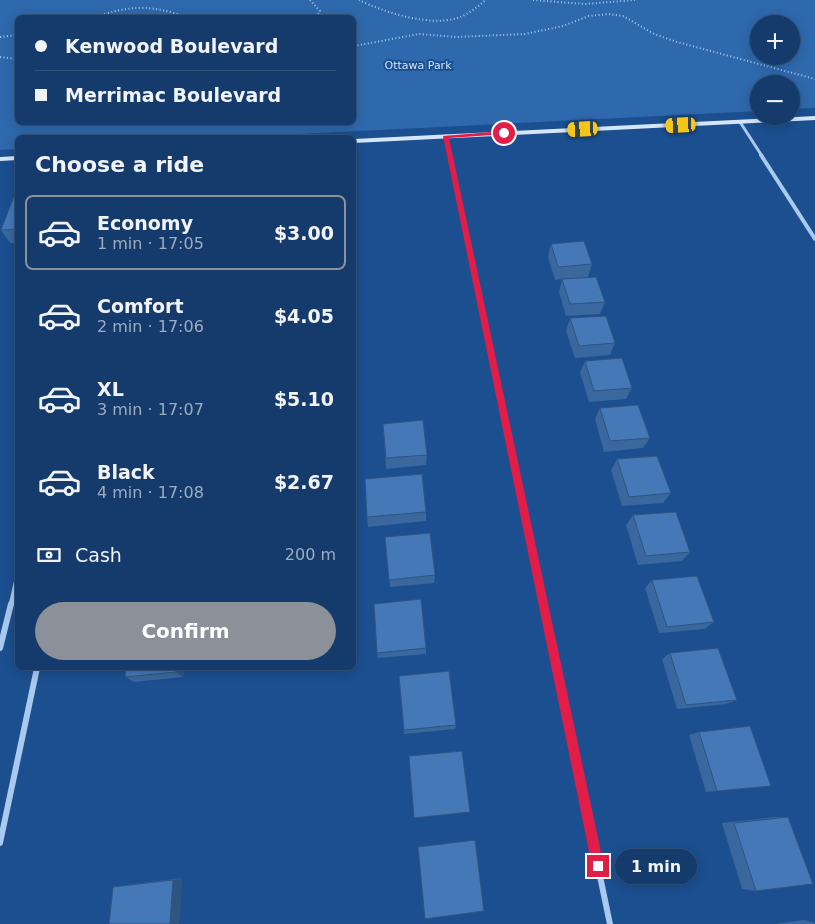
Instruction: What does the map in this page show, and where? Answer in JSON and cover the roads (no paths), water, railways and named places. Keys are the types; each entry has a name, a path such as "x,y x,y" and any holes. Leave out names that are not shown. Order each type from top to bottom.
{"street":[{"path":"356,141 815,118"},
{"path":"740,122 815,239"},
{"path":"446,136 610,924"},
{"path":"0,159 15,158"},
{"path":"0,648 15,588"},
{"path":"0,844 37,670"}],"park label":[{"name":"Ottawa Park","path":"418,65"}]}
